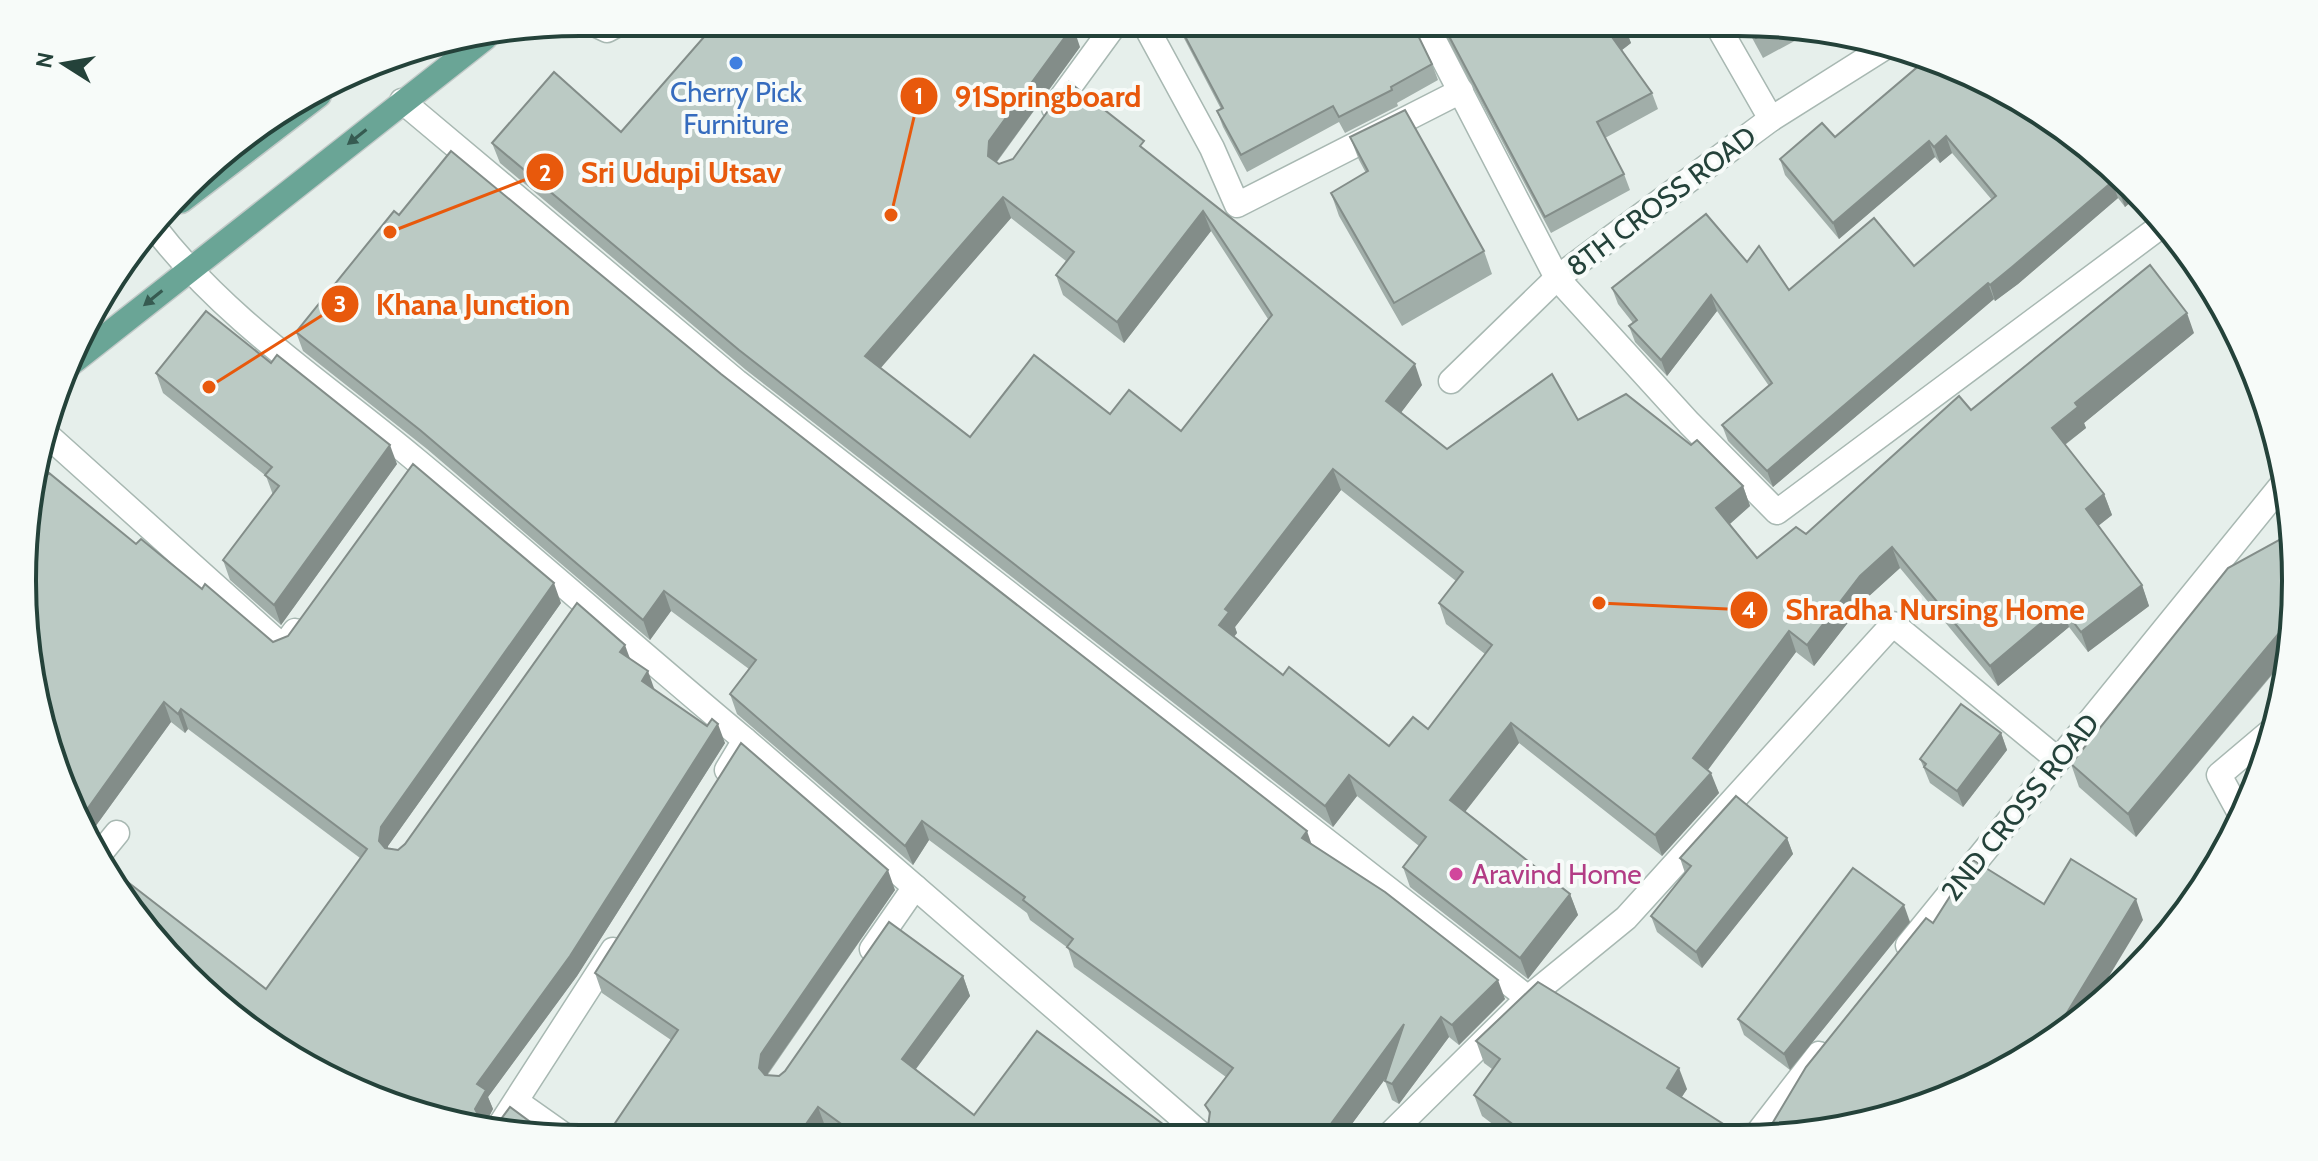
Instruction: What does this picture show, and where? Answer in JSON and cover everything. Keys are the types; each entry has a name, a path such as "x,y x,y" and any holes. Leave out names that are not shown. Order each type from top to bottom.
{"main road":[{"path":"87,350 475,46"}],"street":[{"path":"1036,132 1106,36"},
{"path":"1151,36 1212,148 1237,205 1461,91"},
{"path":"1432,36 1557,278 1689,423 1777,512 2155,231"},
{"path":"1723,36 1771,119"},
{"name":"8TH CROSS ROAD","path":"1451,381 1557,278 1771,119 1874,54"},
{"path":"402,101 737,382 1528,998"},
{"path":"160,235 187,270 218,301 418,461 575,608 745,740 1190,1125"},
{"path":"55,442 283,647 310,610"},
{"path":"400,486 418,461"},
{"name":"2ND CROSS ROAD","path":"1889,967 2275,494"},
{"path":"1399,1125 1528,998 1626,918 1893,624 2058,760"},
{"path":"712,794 745,740"},
{"path":"2234,803 2219,775 2257,743"},
{"path":"106,847 117,833"},
{"path":"861,965 915,887"},
{"path":"505,1119 627,928"},
{"path":"1765,1124 1830,1041"},
{"path":"517,1102 548,1124"}],"building":[{"path":"705,36 1066,36 989,141 988,156 999,164 1013,159 1069,82 1144,141 1140,146 1415,364 1386,401 1447,449 1552,374 1578,420 1626,394 1691,445 1697,440 1743,486 1716,508 1757,558 1796,527 1806,534 1959,396 1971,410 2150,265 2187,313 2075,403 2078,407 2052,428 2104,494 2086,509 2142,585 2081,632 2061,606 1990,666 1892,547 1860,576 1807,645 1789,631 1693,758 1711,773 1655,835 1511,723 1450,800 1570,894 1520,958 1403,867 1426,837 1349,775 1325,806 739,350 492,143 554,72 621,132","holes":["1003,197 1074,252 1056,275 1117,322 1203,211 1272,315 1181,431 1129,390 1110,414 1034,355 970,437 865,356","1333,469 1463,572 1439,603 1492,645 1428,729 1413,717 1389,746 1289,667 1283,675 1219,625 1229,612 1225,609"]},
{"path":"1185,36 1418,36 1432,64 1391,87 1392,90 1339,117 1333,106 1241,155 1217,111 1223,108"},
{"path":"1449,36 1613,36 1652,93 1597,122 1624,174 1545,217"},
{"path":"1918,67 1946,77 2010,109 2069,149 2110,183 1767,471 1722,425 1772,383 1711,295 1661,360 1629,326 1637,320 1612,288 1706,214 1747,262 1759,246 1789,290 1874,218 1914,266 1996,196 1946,136 1934,147 1929,141 1833,223 1780,159 1822,123 1835,137"},
{"path":"1405,110 1484,251 1394,303 1331,193 1368,171 1350,137"},
{"path":"451,151 721,374 1307,831 1302,838 1385,892 1498,980 1452,1025 1441,1017 1392,1084 1385,1081 1404,1024 1330,1125 1208,1125 1210,1112 1205,1105 1233,1068 1067,947 1073,939 1023,900 1025,897 922,821 905,846 730,694 756,660 664,591 643,620 420,430 296,332 394,211 399,215"},
{"path":"206,311 271,363 277,355 390,445 274,605 223,560 279,486 265,475 272,467 156,373"},
{"path":"413,464 554,583 381,827 379,841 385,848 398,850 405,844 577,603 625,645 620,652 648,671 642,681 707,726 712,719 718,724 570,956 477,1084 486,1090 475,1109 479,1116 372,1084 278,1033 195,966 128,883 266,989 367,849 181,709 178,714 164,702 87,810 65,756 46,687 41,652 36,580 46,477 49,473 136,544 141,539 202,589 205,584 273,642 288,636"},
{"path":"2280,539 2279,633 2128,814 2071,764 2228,568"},
{"path":"1961,704 2001,733 1957,791 1924,767 1926,764 1920,759"},
{"path":"741,743 888,870 761,1054 759,1068 765,1075 779,1076 785,1071 889,922 963,976 902,1059 974,1115 1037,1031 1164,1125 843,1125 818,1107 805,1125 614,1125 678,1030 595,973"},
{"path":"1736,796 1787,838 1696,952 1651,916 1691,866 1680,858"},
{"path":"2071,859 2136,899 2066,1014 2010,1052 1946,1084 1844,1115 1772,1124 1806,1067 1926,918 1933,923 1973,860 2044,904"},
{"path":"1853,868 1904,905 1784,1054 1738,1019"},
{"path":"1538,982 1679,1068 1667,1088 1725,1125 1514,1125 1474,1095 1500,1059 1476,1041"},
{"path":"510,1107 531,1122 501,1119"}],"place":[{"name":"Cherry Pick Furniture","path":"736,63"},
{"name":"91Springboard","path":"891,215"},
{"name":"Sri Udupi Utsav","path":"390,232"},
{"name":"Khana Junction","path":"209,387"},
{"name":"Shradha Nursing Home","path":"1599,603"},
{"name":"Aravind Home","path":"1456,874"}]}
